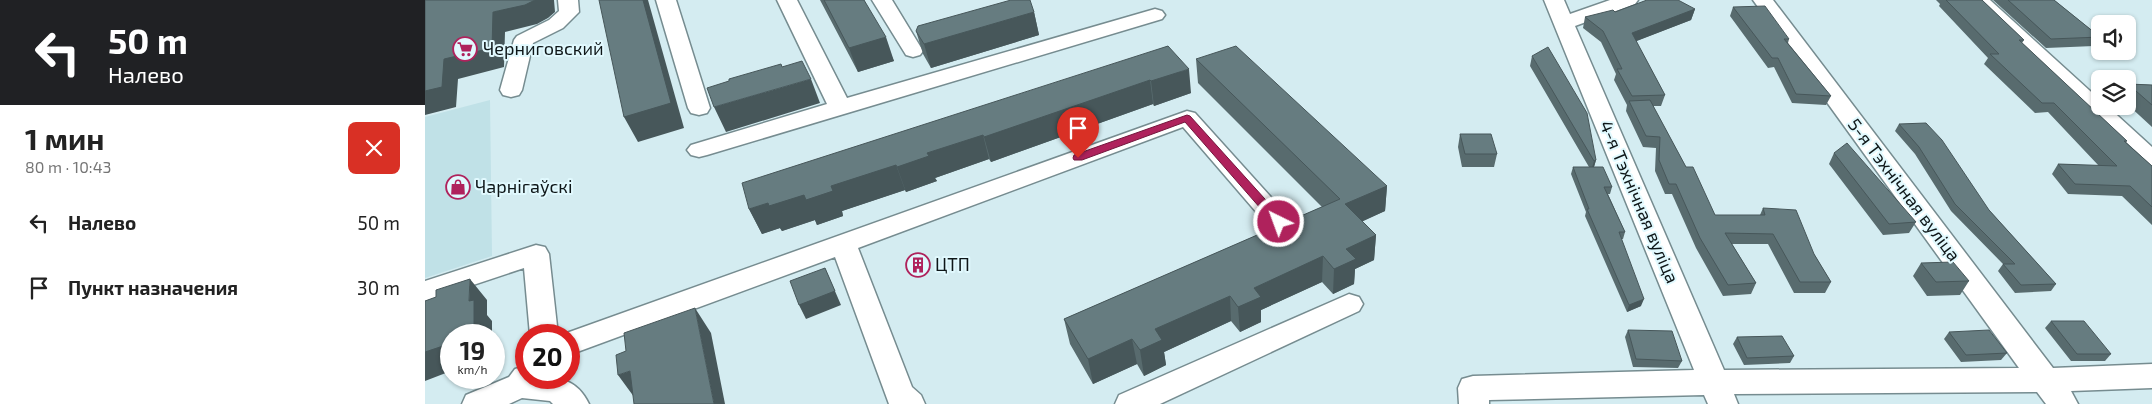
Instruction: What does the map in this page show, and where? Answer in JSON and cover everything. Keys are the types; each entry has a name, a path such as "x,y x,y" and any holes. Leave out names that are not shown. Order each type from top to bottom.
{"street":[{"path":"511,90 524,40 556,24 569,12 568,0"},
{"path":"666,0 699,108"},
{"path":"787,0 840,107"},
{"path":"882,0 913,51"},
{"name":"4-я Тэхнічная вуліца","path":"1554,0 1718,393"},
{"path":"1564,23 1628,0"},
{"name":"5-я Тэхнічная вуліца","path":"1763,0 2063,404"},
{"path":"1979,0 2152,160"},
{"path":"699,150 1155,15"},
{"path":"580,340 1187,118 1279,222"},
{"path":"843,244 900,395 910,404"},
{"path":"425,291 536,254 543,324"},
{"path":"1130,404 1349,304"},
{"path":"1474,404 1473,388 1718,393 2152,376"},
{"path":"477,404 515,386"},
{"path":"557,389 574,404"}],"shaded area":[{"name":"Чарнігаўскі","path":"490,100 492,256 425,278 425,117"}],"building":[{"path":"425,0 535,0 525,5 493,12 492,48 444,59 442,87 425,91"},
{"path":"599,0 643,0 671,103 624,117"},
{"path":"824,0 864,0 886,37 849,48"},
{"path":"1011,0 1030,0 1034,12 924,44 916,31 918,26"},
{"path":"1647,0 1678,0 1695,9 1632,33 1665,95 1632,96 1617,69 1622,69 1603,31 1585,17 1613,10 1615,12"},
{"path":"1946,0 1982,0 2024,40 2019,40 2091,107 2091,115 2099,115 2152,166 2152,207 2130,186 2075,184 2058,164 2117,166 2054,103 2042,103 1990,54 1999,54"},
{"path":"2008,0 2054,0 2091,30 2091,37 2051,39"},
{"path":"1765,6 1789,39 1784,39 1831,96 1796,94 1778,58 1772,58 1733,7"},
{"path":"1168,46 1189,69 1150,80 984,137 983,135 927,153 929,156 831,186 833,191 806,200 804,195 769,206 768,203 749,209 742,183"},
{"path":"1236,46 1387,186 1345,204 1376,235 1346,249 1356,259 1334,269 1323,256 1254,288 1261,297 1238,307 1230,296 1155,329 1162,340 1140,350 1132,339 1088,359 1064,319 1340,199 1196,59"},
{"path":"1548,47 1587,113 1596,160 1594,161 1532,56"},
{"path":"802,61 811,79 714,107 707,88 729,81 729,79 781,64 782,67"},
{"path":"2136,84 2152,85 2152,105 2136,91"},
{"path":"1650,100 1686,167 1693,167 1715,215 1765,215 1763,208 1796,210 1814,254 1831,282 1800,282 1773,234 1725,233 1756,283 1728,285 1700,238 1676,184 1669,184 1659,160 1660,137 1646,136 1629,101"},
{"path":"1926,123 1942,140 1989,210 2056,284 2021,285 2003,264 2015,264 1955,204 1919,147 1899,124"},
{"path":"1460,134 1491,134 1497,154 1465,154"},
{"path":"1847,143 1916,222 1889,224 1834,153"},
{"path":"1573,167 1603,167 1612,187 1604,187 1625,232 1619,232 1644,299 1629,305 1587,209 1589,209"},
{"path":"1953,262 1969,281 1936,282 1921,263"},
{"path":"825,268 835,291 799,305 790,281"},
{"path":"470,279 469,301 474,300 474,324 440,324 440,347 425,352 425,301 436,297 436,290"},
{"path":"695,308 714,404 634,404 630,371 618,375 616,355 626,351 624,333"},
{"path":"2051,321 2084,321 2111,354 2077,354"},
{"path":"1628,330 1672,331 1682,361 1636,359"},
{"path":"1989,330 2007,353 1966,355 1949,332"},
{"path":"1782,336 1794,356 1747,358 1737,337"}],"place":[{"name":"Черниговский","path":"465,49"},
{"name":"Чарнігаўскі","path":"458,187"},
{"name":"ЦТП","path":"918,265"}],"route":[{"path":"1078,158 1187,118 1279,222"}]}
